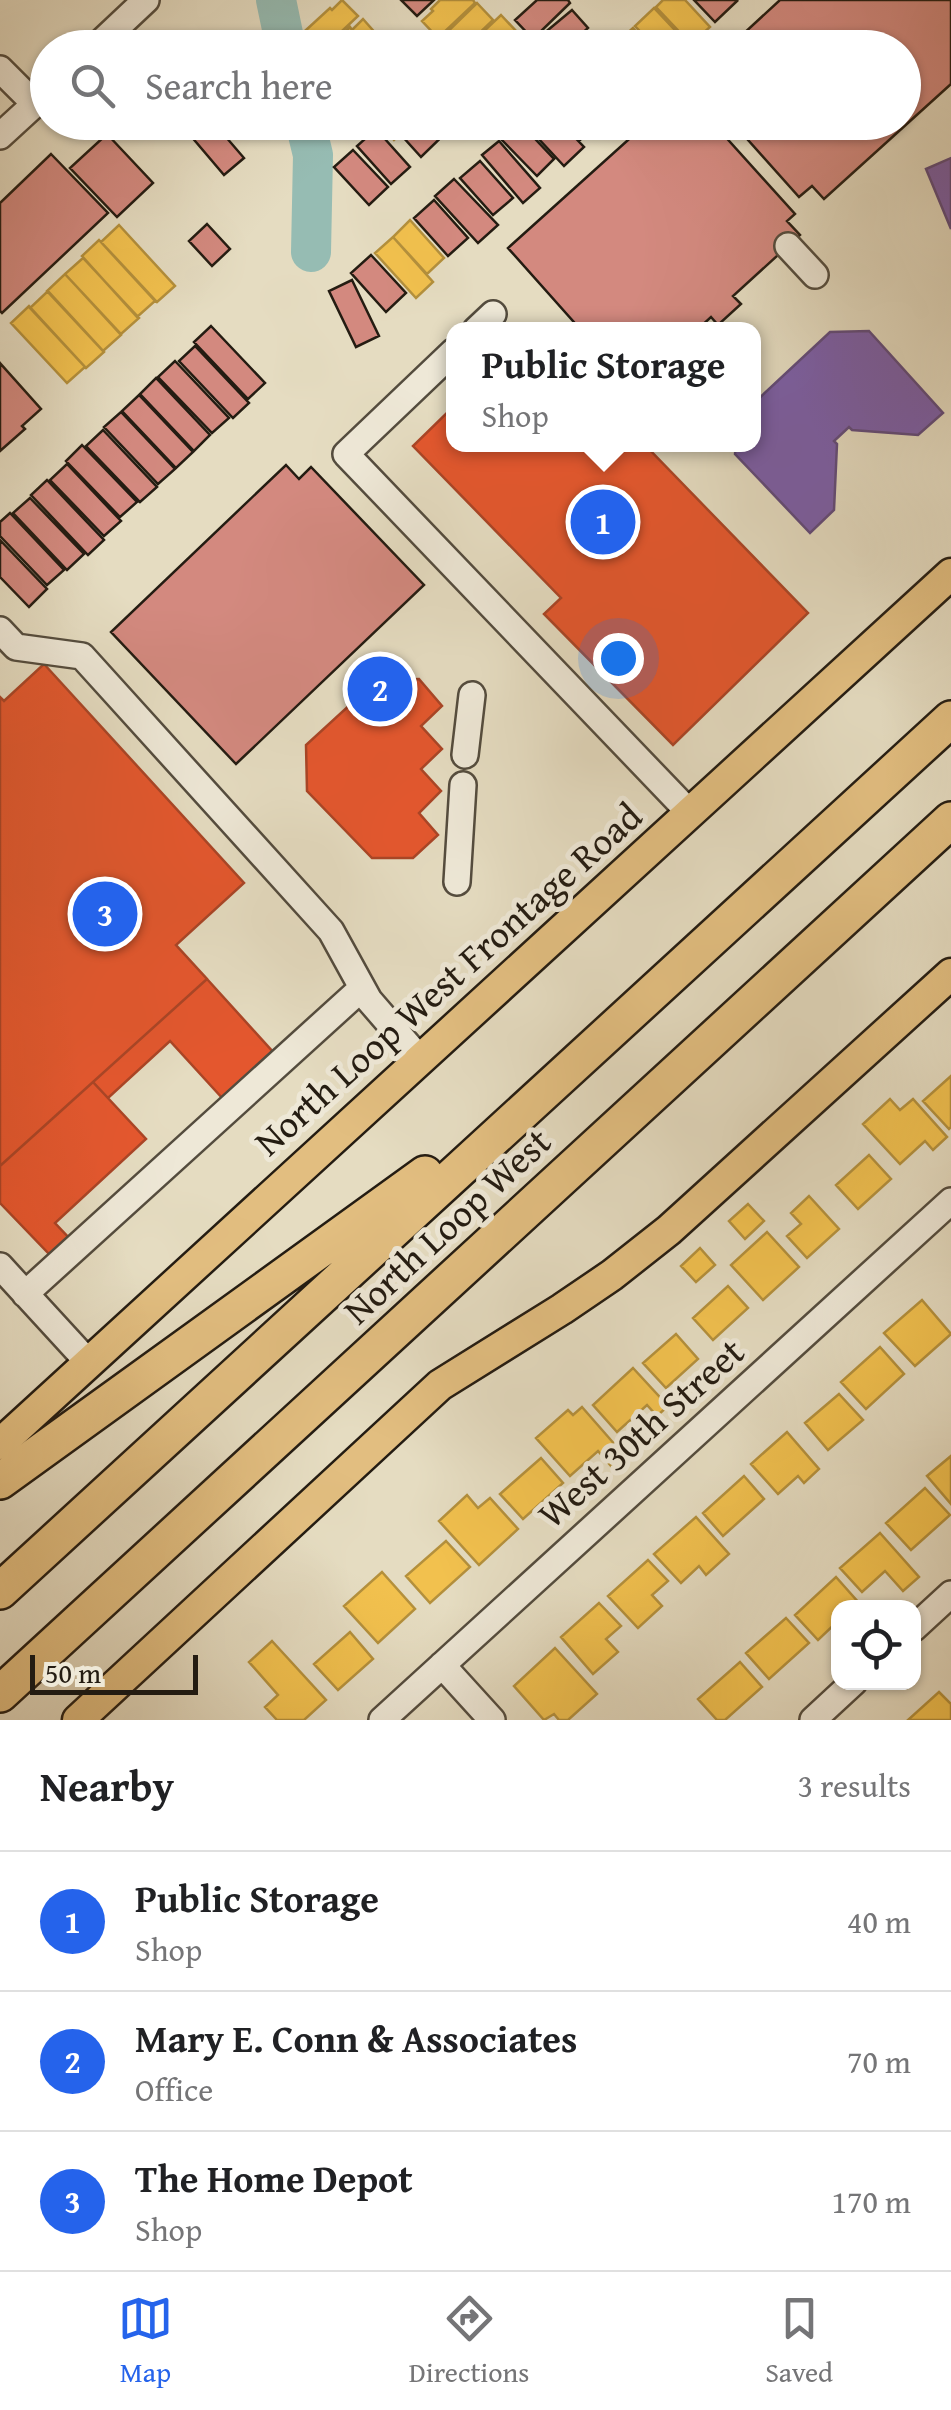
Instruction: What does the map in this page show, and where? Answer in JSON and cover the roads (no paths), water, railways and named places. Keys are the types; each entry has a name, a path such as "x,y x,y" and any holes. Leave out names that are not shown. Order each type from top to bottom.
{"highway":[{"name":"North Loop West","path":"0,1591 951,719"},
{"name":"North Loop West","path":"0,1694 951,820"},
{"path":"0,1481 555,1080"}],"main road":[{"name":"North Loop West Frontage Road","path":"0,1444 951,574"},
{"path":"78,1720 440,1385 562,1309 669,1230 951,974"}],"street":[{"path":"114,30 146,0"},
{"path":"0,69 30,90"},
{"path":"0,136 30,108"},
{"path":"788,246 815,274"},
{"path":"446,359 346,454 690,812"},
{"path":"0,630 16,646 82,656 331,931 368,1000 420,1059"},
{"path":"466,755 472,695"},
{"path":"457,882 463,785"},
{"path":"26,1294 362,988"},
{"name":"West 30th Street","path":"382,1720 951,1202"},
{"path":"0,1266 89,1362"},
{"path":"921,1622 951,1594"},
{"path":"442,1666 492,1720"},
{"path":"813,1720 845,1690"}],"waterway":[{"path":"276,0 282,30"},
{"path":"309,140 313,155 311,252"}],"place":[{"name":"Public Storage","path":"603,522"},
{"name":"Mary E. Conn & Associates","path":"380,689"},
{"name":"The Home Depot","path":"105,914"}]}
